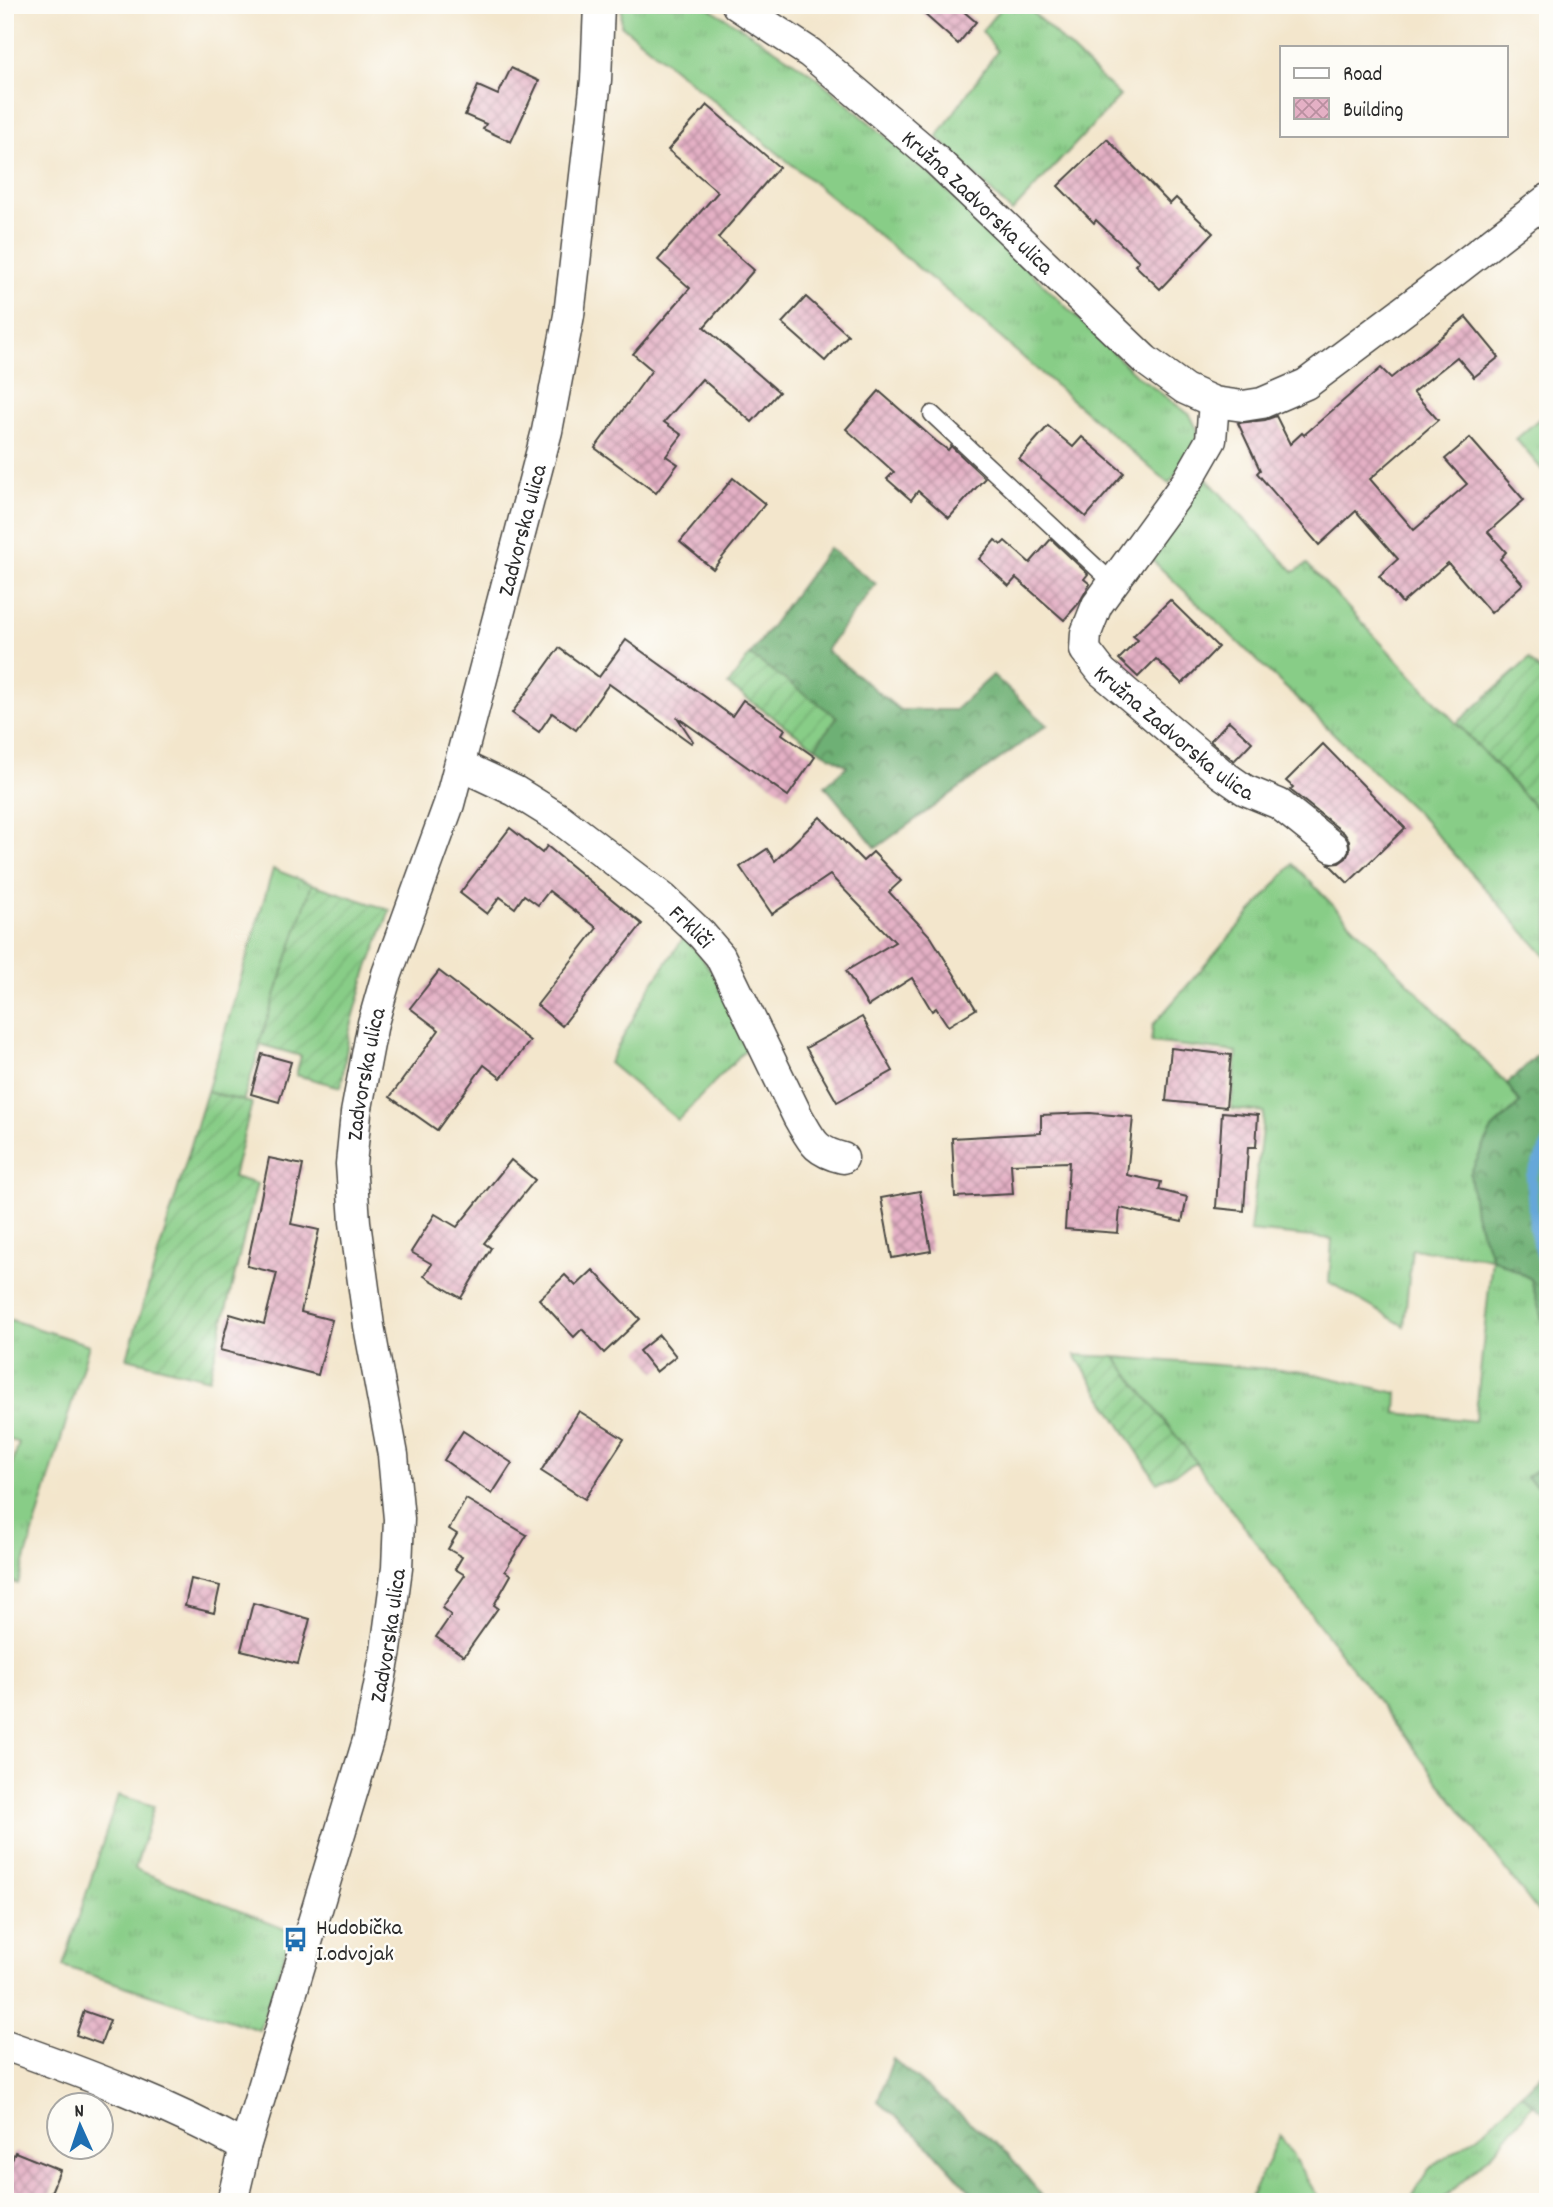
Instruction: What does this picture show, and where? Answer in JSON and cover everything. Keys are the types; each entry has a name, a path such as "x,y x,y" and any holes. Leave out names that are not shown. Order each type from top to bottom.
{"street":[{"name":"Zadvorska ulica","path":"232,2202 245,2147 369,1737 386,1650 397,1568 399,1519 393,1455 369,1326 356,1235 351,1164 356,1113 373,1023 387,974 449,804 547,431 569,315 596,80 599,5"},
{"name":"Kružna Zadvorska ulica","path":"737,5 810,53 934,158 1145,360 1185,389 1214,402 1243,406 1262,403 1306,384 1548,198"},
{"name":"Kružna Zadvorska ulica","path":"1214,402 1212,440 1188,480 1097,605 1086,633 1085,650 1102,673 1222,774 1245,790 1279,804 1333,847"},
{"name":"Frkliči","path":"460,765 514,791 560,819 663,898 702,935 720,956 813,1143 825,1154 843,1158"},
{"path":"5,2045 152,2102 245,2147"}],"lane":[{"path":"932,414 1114,583"}],"green space":[{"path":"622,5 706,6 811,73 931,175 1135,374 1190,415 1198,431 1196,443 1169,484 949,293 621,25"},
{"path":"1003,5 1025,5 1120,96 1012,212 937,137 997,51 982,31"},
{"path":"1548,411 1548,477 1516,439"},
{"path":"1204,476 1294,572 1307,564 1548,821 1548,959 1423,819 1148,556"},
{"path":"829,548 876,584 826,650 900,710 955,710 993,675 1047,725 876,848 825,786 847,766 815,747 836,717 750,655"},
{"path":"750,655 837,717 815,747 728,685"},
{"path":"1529,659 1548,679 1548,821 1457,723"},
{"path":"1293,864 1507,1084 1520,1103 1492,1129 1492,1257 1531,1279 1548,1341 1548,1462 1526,1477 1548,1495 1548,1563 1545,1569 1548,1573 1548,1925 1115,1357 1306,1372 1397,1393 1396,1413 1475,1421 1492,1258 1412,1249 1404,1326 1329,1282 1332,1239 1250,1231 1264,1112 1231,1109 1237,1052 1151,1042 1153,1025"},
{"path":"273,869 312,884 243,1101 207,1092"},
{"path":"312,884 390,910 366,973 349,1033 341,1087 296,1075 301,1056 259,1044"},
{"path":"684,937 713,975 749,1046 678,1120 609,1063 650,987"},
{"path":"1547,1046 1548,1341 1531,1279 1492,1258 1475,1214 1470,1174 1492,1129 1520,1103 1507,1084"},
{"path":"207,1092 252,1103 233,1177 257,1184 209,1379 127,1358"},
{"path":"5,1318 89,1345 18,1584 5,1579 5,1486 19,1443 5,1438"},
{"path":"1075,1355 1115,1357 1197,1463 1157,1482"},
{"path":"1548,1462 1548,1495 1526,1477"},
{"path":"118,1795 154,1806 135,1869 292,1932 259,2030 63,1966"},
{"path":"893,2059 1008,2154 1047,2202 980,2202 934,2151 878,2101"},
{"path":"1548,2067 1548,2116 1521,2094"},
{"path":"1521,2094 1533,2104 1491,2155 1440,2202 1409,2202 1429,2169 1479,2135"},
{"path":"1280,2135 1321,2202 1249,2202"}],"building":[{"path":"914,5 956,5 976,22 958,44"},
{"path":"511,68 539,81 511,142 483,129 486,124 465,115 478,86 498,95"},
{"path":"707,105 779,167 718,238 754,270 704,327 779,392 752,422 702,379 664,422 682,435 666,456 678,464 656,493 595,448 652,370 633,354 690,288 658,260 718,192 668,150"},
{"path":"1107,139 1170,204 1176,198 1213,233 1160,289 1135,265 1139,261 1096,220 1094,223 1058,186"},
{"path":"806,297 848,335 825,361 782,323"},
{"path":"1466,317 1499,357 1474,377 1457,357 1413,392 1438,420 1370,479 1414,530 1467,484 1445,459 1470,438 1524,500 1488,532 1506,552 1500,559 1523,584 1491,613 1448,563 1402,603 1379,576 1398,559 1356,511 1319,545 1257,473 1260,470 1238,423 1276,416 1290,444 1381,368 1391,378"},
{"path":"879,391 936,441 948,450 951,446 985,478 949,518 918,491 911,500 887,479 894,472 846,429"},
{"path":"1048,426 1073,447 1082,437 1124,473 1086,517 1019,459"},
{"path":"733,478 765,504 713,569 680,542"},
{"path":"1051,539 1088,574 1084,579 1090,584 1079,603 1064,620 1016,578 1009,586 979,559 995,540 1001,545 1005,541 1030,563"},
{"path":"1170,600 1218,647 1182,684 1156,659 1138,677 1119,659 1138,640 1133,636"},
{"path":"626,640 732,716 743,700 785,729 782,734 815,757 788,796 677,717 693,741 691,743 609,684 576,730 552,713 539,732 512,713 559,648 599,677"},
{"path":"1229,721 1252,742 1234,761 1210,741"},
{"path":"1323,744 1405,828 1348,883 1329,864 1339,863 1346,858 1350,850 1349,840 1344,833 1290,790 1293,787 1286,781"},
{"path":"820,817 863,861 873,852 901,881 889,892 931,937 976,1009 948,1026 936,1008 932,1011 912,978 868,1006 846,971 895,942 830,875 772,914 740,867 767,849 775,861"},
{"path":"510,828 542,853 547,846 642,924 562,1026 537,1005 597,928 549,891 538,905 524,895 515,908 500,897 487,914 460,893"},
{"path":"439,971 530,1041 501,1078 484,1065 437,1130 390,1097 439,1030 410,1008"},
{"path":"862,1017 893,1071 837,1102 806,1048"},
{"path":"1171,1048 1231,1055 1226,1107 1166,1101"},
{"path":"262,1054 291,1062 279,1102 251,1094"},
{"path":"1222,1112 1258,1115 1256,1147 1248,1147 1244,1211 1216,1208"},
{"path":"1090,1113 1133,1117 1127,1175 1161,1182 1159,1190 1187,1197 1182,1222 1120,1208 1118,1233 1065,1229 1069,1162 1011,1164 1013,1194 955,1197 952,1138 1041,1133 1041,1115"},
{"path":"269,1158 303,1165 291,1224 319,1230 301,1312 332,1320 318,1375 220,1350 230,1314 264,1324 277,1273 247,1266"},
{"path":"511,1160 535,1180 484,1243 491,1248 461,1298 424,1276 432,1264 411,1252 435,1214 457,1227"},
{"path":"920,1191 931,1251 892,1258 881,1198"},
{"path":"593,1270 640,1319 604,1353 582,1329 574,1337 539,1299 565,1275 576,1286"},
{"path":"659,1335 676,1356 656,1372 639,1351"},
{"path":"579,1411 624,1439 585,1499 541,1471"},
{"path":"463,1431 512,1463 492,1494 444,1460"},
{"path":"466,1499 527,1535 505,1571 511,1575 494,1605 498,1608 464,1656 436,1637 451,1615 442,1608 465,1575 455,1569 462,1557 448,1549 457,1534 449,1529"},
{"path":"191,1579 220,1586 214,1613 185,1606"},
{"path":"253,1603 310,1619 298,1664 241,1650"},
{"path":"84,2011 110,2020 101,2044 76,2035"},
{"path":"15,2152 60,2170 47,2202 5,2202 5,2177"}],"waterway":[{"path":"1548,1142 1531,1176 1534,1230 1548,1277"}],"place":[{"name":"Hudobička I.odvojak","path":"296,1939"}]}
